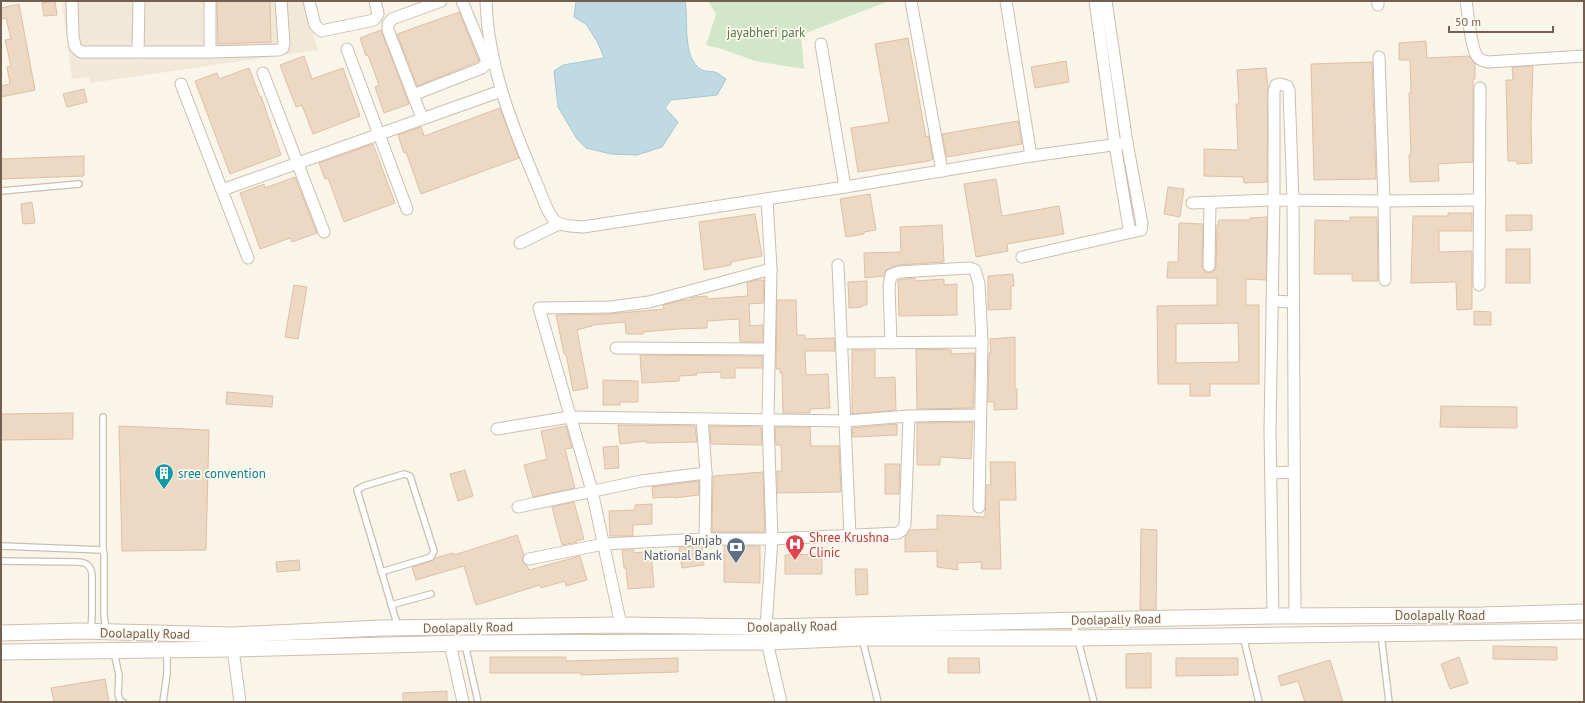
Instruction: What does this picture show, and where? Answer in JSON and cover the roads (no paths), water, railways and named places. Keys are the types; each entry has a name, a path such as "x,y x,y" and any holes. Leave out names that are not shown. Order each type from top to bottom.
{"main road":[{"name":"Doolapally Road","path":"1,652 457,644 767,634 1073,620 1273,616 1482,615 1584,612"},
{"path":"1433,615 1435,634"},
{"name":"Doolapally Road","path":"1,633 91,632 232,635 398,627 621,625 862,638 1076,638 1584,631"}],"street":[{"path":"72,1 73,35 75,47 81,52 210,52 279,50 283,48 284,43 281,1"},
{"path":"138,52 139,1"},
{"path":"210,1 210,52"},
{"path":"310,1 315,25 321,31 374,20 378,14 375,1"},
{"path":"422,118 388,30 388,24 392,19 441,1"},
{"path":"462,1 484,41 500,91 547,207 553,219 559,224"},
{"path":"413,95 482,68 486,64 484,41 486,1"},
{"path":"911,1 942,172"},
{"path":"1006,1 1031,156"},
{"path":"1095,1 1115,145 1129,228 1132,232"},
{"path":"1022,257 1141,230 1142,227 1127,143 1106,1"},
{"path":"1466,1 1473,45 1477,56 1480,59 1488,62 1584,56"},
{"path":"821,44 845,187"},
{"path":"346,49 407,209"},
{"path":"1379,57 1384,201 1384,280"},
{"path":"263,72 324,232"},
{"path":"181,84 248,258"},
{"path":"1273,616 1271,473 1274,90 1276,85 1280,84 1287,86 1289,90 1293,200 1295,616"},
{"path":"1479,285 1480,88"},
{"path":"222,190 500,91"},
{"path":"520,242 559,224 583,227 942,172 1031,156 1127,143"},
{"path":"767,199 771,269 768,419 772,539 767,634 781,702"},
{"path":"1192,203 1274,200 1480,200"},
{"path":"1209,266 1210,203"},
{"path":"838,265 843,343 850,535"},
{"path":"891,342 889,286 891,275 898,272 969,268 975,270 980,284 982,342 979,507"},
{"path":"621,625 592,491 539,308 610,307 649,302 771,269"},
{"path":"1272,301 1293,302"},
{"path":"843,343 982,342"},
{"path":"616,348 769,349"},
{"path":"497,429 570,417 846,421 909,416 980,415"},
{"path":"529,559 604,544 706,539 772,539 898,533 904,528 909,416"},
{"path":"702,419 706,473 706,539"},
{"path":"1271,473 1294,472"},
{"path":"518,507 641,481 706,473"},
{"path":"457,644 463,702"},
{"path":"233,649 240,702"}],"lane":[{"path":"1,191 79,184"},
{"path":"103,417 104,615 107,633"},
{"path":"381,572 431,557 434,552 410,476 404,474 364,486 357,490 381,572 398,627"},
{"path":"1,546 103,550"},
{"path":"1,561 83,562 89,565 92,569 91,632"},
{"path":"391,605 431,594"},
{"path":"1073,620 1076,638 1094,702"},
{"path":"1381,634 1389,702"},
{"path":"1243,636 1260,702"},
{"path":"862,638 878,702"},
{"path":"457,644 478,702"},
{"path":"163,702 167,674 167,649"},
{"path":"114,650 119,676 118,694 120,701 123,702"}],"water":[{"path":"576,1 685,1 688,48 691,57 695,64 702,70 716,73 726,79 717,95 671,100 665,108 678,122 662,147 637,155 611,154 586,148 577,139 558,107 554,71 563,65 604,58 598,43 586,24 574,17"}],"place":[{"name":"sree convention","path":"164,490"},
{"name":"Shree Krushna Clinic","path":"795,561"},
{"name":"Punjab National Bank","path":"736,564"}],"park label":[{"name":"jayabheri park","path":"766,32"}]}
